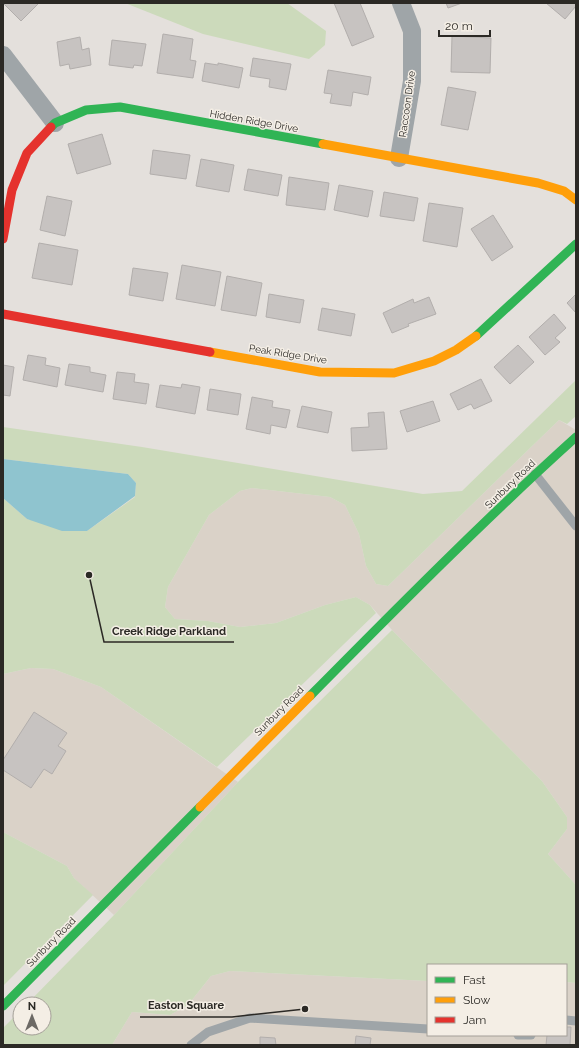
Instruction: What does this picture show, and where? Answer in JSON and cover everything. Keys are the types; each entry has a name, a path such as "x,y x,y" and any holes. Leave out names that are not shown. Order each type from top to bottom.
{"street":[{"name":"Raccoon Drive","path":"399,158 412,80 412,32 401,3"},
{"path":"3,55 55,123"},
{"name":"Hidden Ridge Drive","path":"3,239 12,190 27,153 55,123 86,110 120,107 538,183 564,191 576,200"},
{"name":"Peak Ridge Drive","path":"3,314 320,372 394,373 434,361 456,350 476,336 576,244"},
{"name":"Sunbury Road","path":"3,1006 390,615 535,474 576,437"}],"lane":[{"path":"535,474 576,526"},
{"path":"191,1045 208,1032 250,1018 427,1029"}],"shaded area":[{"path":"559,420 576,430 576,885 548,854 567,829 567,817 542,781 392,630 370,605 356,597 325,605 276,623 240,627 208,621 175,619 165,607 168,587 209,515 240,491 252,488 330,497 345,505 359,534 366,566 376,584 388,586"},
{"path":"31,668 53,669 101,687 238,782 114,915 74,878 67,866 3,832 3,674"},
{"path":"230,971 427,981 427,1036 567,1036 567,982 576,983 576,1045 112,1045 132,1012 170,1015 188,1005 211,976"}],"green space":[{"path":"125,3 287,3 326,31 325,45 309,59 203,34"},
{"path":"576,380 576,416 567,424 559,420 388,586 376,584 366,566 359,534 345,505 330,497 252,488 240,491 209,515 168,587 165,607 175,619 208,621 240,627 276,623 325,605 356,597 370,605 376,613 217,767 101,687 53,669 31,668 3,674 3,498 27,519 87,531 135,497 136,483 128,474 3,459 3,427 142,447 423,494 462,491"},
{"path":"392,630 542,781 567,817 567,829 548,854 576,885 576,983 567,982 567,964 427,964 427,981 230,971 211,976 188,1005 170,1015 132,1012 112,1045 3,1045 3,1028 12,1019 12,1036 52,1036 52,996 35,996 114,915 238,782"},
{"path":"3,832 67,866 74,878 93,895 3,986"}],"water":[{"path":"3,459 128,474 136,483 135,496 87,531 62,531 27,519 3,498"}],"building":[{"path":"3,3 37,3 38,4 21,21"},
{"path":"334,3 360,3 374,37 352,46"},
{"path":"446,3 462,3 448,8"},
{"path":"546,3 576,3 576,6 565,19"},
{"path":"163,34 193,39 190,60 196,61 193,78 157,73"},
{"path":"452,36 491,38 490,73 451,72"},
{"path":"80,37 82,50 89,48 91,65 70,69 69,64 60,66 57,42"},
{"path":"112,40 146,44 142,66 134,65 133,68 109,65"},
{"path":"253,58 291,64 286,90 269,87 270,79 250,76"},
{"path":"205,63 218,65 218,63 243,68 239,88 202,81"},
{"path":"328,70 371,77 368,95 353,92 351,106 330,103 332,94 324,93"},
{"path":"448,87 476,92 468,130 441,125"},
{"path":"102,134 111,164 77,174 68,144"},
{"path":"153,150 190,155 186,179 150,174"},
{"path":"201,159 234,165 229,192 196,186"},
{"path":"248,169 282,175 278,196 244,190"},
{"path":"289,177 329,183 325,210 286,205"},
{"path":"339,185 373,191 368,217 334,210"},
{"path":"384,192 418,198 414,221 380,216"},
{"path":"47,196 72,201 65,236 40,230"},
{"path":"429,203 463,208 457,247 423,241"},
{"path":"493,215 513,247 492,261 471,229"},
{"path":"39,243 78,250 72,285 32,278"},
{"path":"182,265 221,272 215,306 176,299"},
{"path":"133,268 168,273 163,301 129,295"},
{"path":"227,276 262,283 256,316 221,310"},
{"path":"269,294 304,300 300,323 266,317"},
{"path":"576,294 576,313 567,303"},
{"path":"429,297 436,314 408,324 409,326 392,333 383,313 413,299 414,303"},
{"path":"322,308 355,314 351,336 318,330"},
{"path":"554,314 566,328 555,338 560,342 545,355 529,337"},
{"path":"518,345 534,362 510,384 494,367"},
{"path":"28,355 46,358 45,365 60,368 57,387 23,380"},
{"path":"69,364 90,367 90,372 106,375 103,392 65,385"},
{"path":"3,365 14,367 10,396 3,395"},
{"path":"117,372 135,374 134,382 149,384 146,404 113,399"},
{"path":"481,379 492,401 474,409 471,404 458,410 450,394"},
{"path":"182,384 200,387 195,414 156,407 160,385 181,388"},
{"path":"210,389 241,394 238,415 207,410"},
{"path":"252,397 273,401 272,407 290,410 286,428 271,425 270,434 246,429"},
{"path":"433,401 440,421 407,432 400,411"},
{"path":"302,406 332,412 328,433 297,427"},
{"path":"384,412 387,449 352,451 351,428 369,427 368,413"},
{"path":"34,712 67,733 58,746 66,751 52,774 44,769 31,788 3,770 3,760"},
{"path":"567,1027 571,1027 570,1045 546,1045 547,1036 567,1036"},
{"path":"356,1036 371,1038 370,1045 355,1045"},
{"path":"260,1037 275,1038 276,1045 260,1045"}],"traffic: fast":[{"path":"51,127 55,123 86,110 120,107 323,144"},
{"path":"476,336 576,244"},
{"path":"310,696 474,532 576,437"},
{"path":"3,1006 200,807"}],"traffic: slow":[{"path":"323,144 538,183 564,191 576,200"},
{"path":"210,352 320,372 394,373 434,361 456,350 476,336"},
{"path":"200,807 310,696"}],"traffic: jam":[{"path":"3,239 12,190 27,153 51,127"},
{"path":"3,314 210,352"}],"place":[{"name":"Creek Ridge Parkland","path":"89,575"},
{"name":"Easton Square","path":"305,1009"}]}
